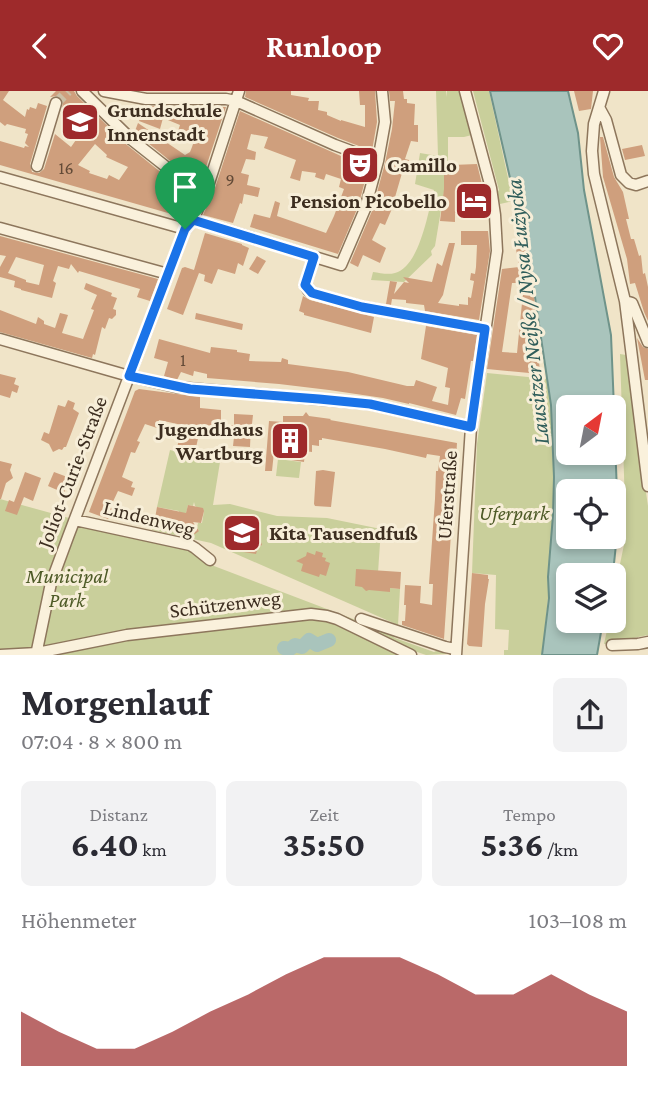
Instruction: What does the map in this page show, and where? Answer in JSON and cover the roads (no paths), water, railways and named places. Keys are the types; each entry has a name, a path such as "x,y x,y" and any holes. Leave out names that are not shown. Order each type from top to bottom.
{"street":[{"path":"82,91 132,140 203,196"},
{"path":"104,91 146,99 226,99 237,96 335,145 377,161"},
{"name":"Uferstraße","path":"455,653 471,427 497,251 495,215 486,167 465,91"},
{"path":"604,91 594,124 594,174 625,301 648,486"},
{"path":"0,177 185,229 193,220 208,186 237,96"},
{"path":"193,220 341,265 365,209 377,161 385,122 382,96"},
{"path":"37,166 56,103"},
{"path":"600,109 606,120 621,175 629,183 636,185 648,181"},
{"path":"0,228 168,274"},
{"name":"Joliot-Curie-Straße","path":"36,654 51,583 185,229"},
{"path":"314,257 305,285 312,293 362,307 485,329"},
{"path":"625,301 632,303 648,342"},
{"path":"0,339 129,376 190,389 370,404 471,427"},
{"name":"Lindenweg","path":"75,520 190,545 209,560"},
{"name":"Schützenweg","path":"0,655 36,654 127,635 311,614 337,619 411,655"},
{"path":"361,619 445,647 455,653"},
{"path":"612,645 648,642"}],"water":[{"path":"490,91 568,91 578,133 584,190 611,335 613,395 556,395 556,465 616,465 617,479 556,479 556,549 615,549 614,563 556,563 556,633 601,633 597,655 542,655 549,598 554,477 551,405 528,250"}],"waterway":[{"path":"284,648 290,649 295,645 302,647 309,640 317,645 329,640"}],"tunnel":[{"path":"56,103 68,91"}],"place":[{"name":"Grundschule Innenstadt","path":"80,122"},
{"name":"Camillo","path":"360,165"},
{"name":"Pension Picobello","path":"474,201"},
{"name":"Jugendhaus Wartburg","path":"290,441"},
{"name":"Kita Tausendfuß","path":"242,533"}],"water label":[{"name":"Lausitzer Neiße / Nysa Łużycka","path":"527,312"}],"park label":[{"name":"Uferpark","path":"514,513"},
{"name":"Municipal Park","path":"67,588"}]}
